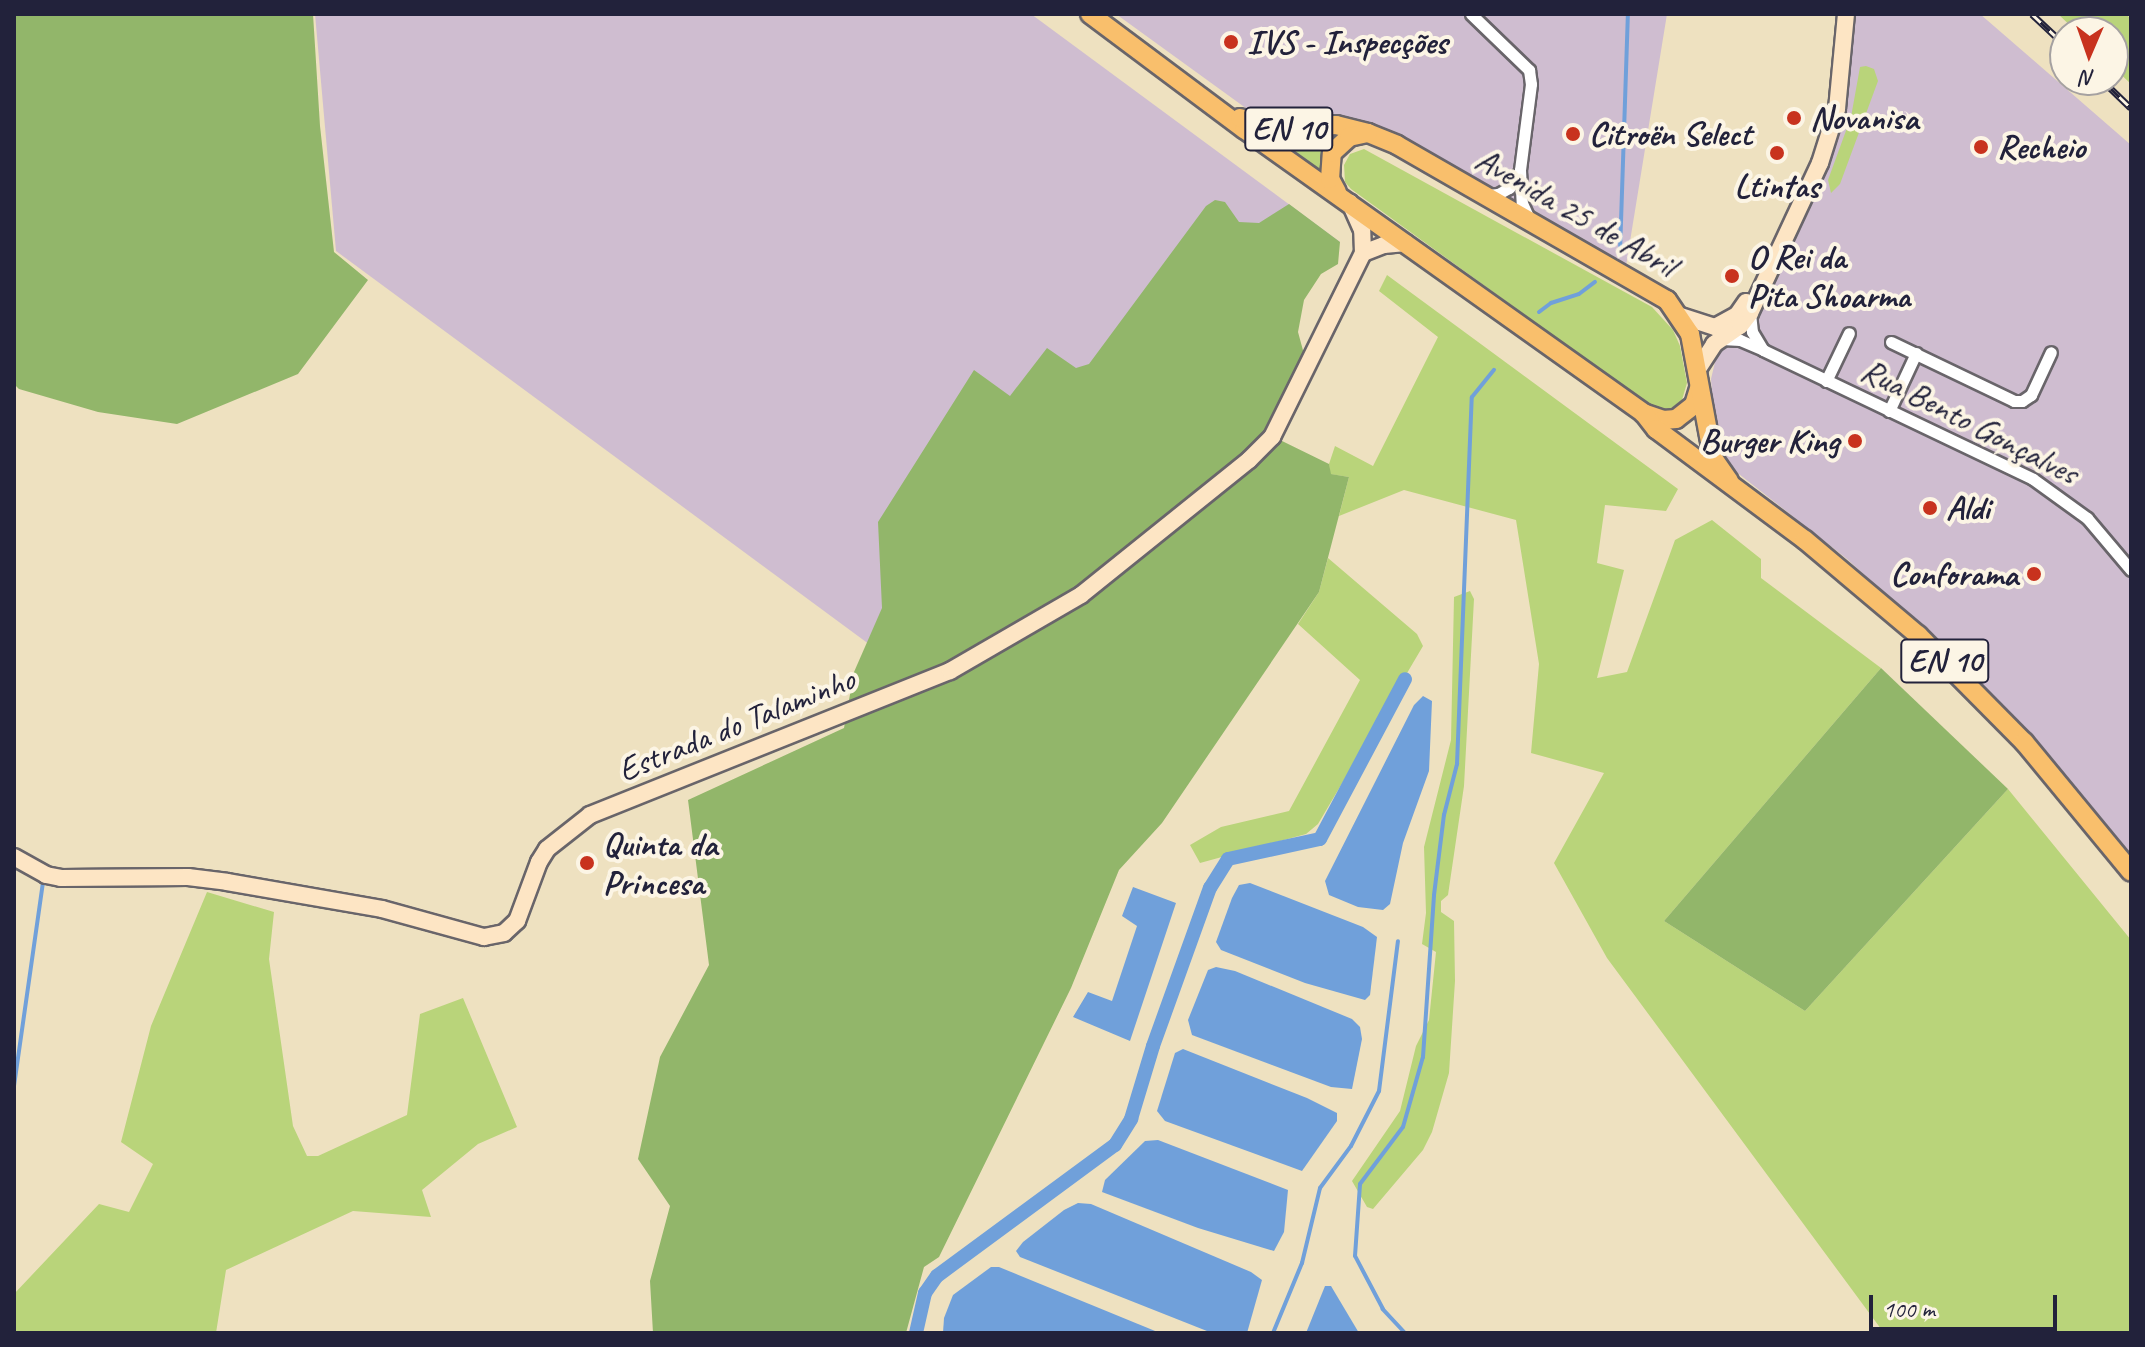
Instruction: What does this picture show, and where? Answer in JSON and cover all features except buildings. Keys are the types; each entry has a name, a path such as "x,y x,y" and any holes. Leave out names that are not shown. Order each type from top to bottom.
{"main road":[{"name":"Avenida 25 de Abril","path":"1090,14 1643,413 1656,429 1729,481 1872,594 1968,684 2067,791 2131,872"},
{"path":"1698,369 1714,344 1740,326 1750,313 1762,281 1820,163 1833,122 1846,14"},
{"name":"Avenida 25 de Abril","path":"1214,105 1249,122 1274,129 1336,125 1368,133 1482,193 1667,300 1681,316 1690,334 1713,458 1729,481"},
{"name":"EN 10","path":"1344,198 1330,179 1332,153 1349,137 1368,133"},
{"path":"1344,198 1362,230 1363,253 1384,245 1406,243"},
{"name":"Estrada do Talaminho","path":"14,857 46,875 61,878 188,877 395,912 484,937 504,933 517,921 547,849 590,815 950,671 1081,595 1218,486 1272,437 1363,253"},
{"path":"1681,316 1715,327 1737,315 1762,281"},
{"path":"1643,413 1663,420 1676,419 1694,405 1699,389"}],"street":[{"path":"1471,14 1529,70 1531,84 1520,170 1522,203 1531,222"},
{"path":"1482,193 1492,195 1504,191 1520,170"},
{"path":"1750,313 1752,332 1763,350"},
{"path":"1826,381 1849,333"},
{"name":"Rua Bento Gonçalves","path":"1722,339 1740,340 1763,350 2033,479 2065,499 2112,544 2131,570"},
{"path":"1891,342 2008,399 2022,401 2031,395 2051,352"},
{"path":"1889,411 1916,353"}],"shaded area":[{"path":"315,14 1031,14 1340,242 881,653 336,251"},
{"path":"1116,14 1667,14 1626,266 1365,123 1254,114"},
{"path":"1853,14 1980,14 2049,74 2049,96 2075,96 2131,145 2131,862 2019,724 1962,665 1847,559 1730,467 1721,446 1713,409 1711,379 1715,362 1835,129"}],"green space":[{"path":"14,14 313,14 320,126 334,252 368,280 298,374 177,424 98,412 19,389 14,384"},
{"path":"2058,14 2128,16 2060,16"},
{"path":"2129,17 2131,19 2131,84 2129,82"},
{"path":"1860,67 1874,69 1878,81 1840,184 1831,193 1828,180 1851,117"},
{"path":"1341,132 1331,140 1322,161 1324,176 1263,134"},
{"path":"1364,149 1652,307 1673,330 1680,346 1687,383 1682,400 1670,409 1652,407 1351,189 1345,182 1344,165 1350,154"},
{"path":"1215,200 1225,202 1239,222 1259,223 1289,204 1340,242 1338,264 1321,274 1304,300 1298,332 1304,354 1268,429 1280,440 1329,464 1331,474 1349,477 1319,592 1162,823 1119,870 1071,988 939,1257 924,1267 906,1333 653,1333 650,1281 670,1206 638,1159 660,1057 709,965 688,800 844,728 854,672 882,608 878,522 974,370 1010,396 1047,348 1076,368 1089,364 1206,206"},
{"path":"1387,275 1678,489 1666,511 1605,505 1597,563 1624,570 1597,678 1627,672 1675,540 1712,520 1761,559 1761,578 1881,668 1664,921 1805,1011 2008,789 2131,940 2131,1333 1884,1333 1607,958 1554,863 1604,773 1531,753 1539,664 1516,520 1404,490 1339,516 1349,477 1330,474 1329,464 1335,446 1373,466 1438,337 1379,291"},
{"path":"1328,558 1417,634 1423,646 1318,824 1306,834 1200,863 1190,845 1221,827 1289,811 1360,680 1298,624 1319,592"},
{"path":"1470,591 1474,599 1464,786 1448,895 1441,901 1441,912 1454,921 1455,981 1449,1073 1432,1132 1423,1150 1373,1209 1367,1207 1352,1181 1400,1111 1416,1046 1429,1020 1436,952 1422,944 1426,913 1424,847 1451,740 1454,597"},
{"path":"1881,668 2008,789 1805,1011 1664,921"},
{"path":"207,892 274,912 269,959 293,1126 307,1156 318,1156 407,1115 420,1014 463,998 517,1127 478,1144 422,1190 431,1217 353,1211 226,1270 216,1333 14,1333 14,1294 99,1204 129,1212 153,1164 121,1142 151,1026"}],"water":[{"path":"1423,696 1432,701 1429,771 1403,843 1390,904 1383,910 1358,907 1329,895 1325,881 1414,705"},
{"path":"1250,883 1363,927 1377,937 1370,995 1365,1000 1305,983 1221,950 1216,942 1232,898 1239,885"},
{"path":"1133,887 1176,903 1130,1041 1073,1017 1088,992 1112,1001 1137,926 1122,916"},
{"path":"1216,967 1235,971 1352,1019 1360,1027 1362,1039 1352,1089 1331,1087 1192,1035 1188,1020 1208,970"},
{"path":"1183,1049 1337,1113 1337,1121 1302,1171 1165,1121 1157,1111 1175,1053"},
{"path":"1158,1140 1288,1190 1284,1232 1274,1251 1198,1228 1102,1192 1105,1180 1145,1141"},
{"path":"1078,1203 1091,1204 1251,1272 1262,1280 1247,1333 1212,1333 1020,1257 1016,1251 1023,1242"},
{"path":"991,1267 999,1267 1160,1333 943,1333 944,1318 953,1295"},
{"path":"1325,1286 1331,1286 1359,1333 1306,1333"}],"waterway":[{"path":"1620,252 1628,14"},
{"path":"1539,312 1551,303 1579,294 1595,282"},
{"path":"1405,1333 1383,1309 1355,1256 1360,1184 1403,1127 1423,1057 1434,895 1444,815 1457,764 1472,397 1494,370"},
{"path":"916,1333 925,1293 937,1276 1115,1145 1131,1119 1153,1046 1210,888 1228,859 1320,839 1405,679"},
{"path":"14,1086 43,881"},
{"path":"1273,1333 1302,1263 1320,1188 1351,1146 1379,1091 1398,941"}],"railway":[{"path":"2032,14 2049,30"},
{"path":"2119,96 2131,108"}],"place":[{"name":"IVS - Inspecções","path":"1231,42"},
{"name":"Novanisa","path":"1794,118"},
{"name":"Citroën Select","path":"1573,134"},
{"name":"Recheio","path":"1981,147"},
{"name":"Ltintas","path":"1777,153"},
{"name":"O Rei da Pita Shoarma","path":"1732,276"},
{"name":"Burger King","path":"1855,441"},
{"name":"Aldi","path":"1930,508"},
{"name":"Conforama","path":"2034,574"},
{"name":"Quinta da Princesa","path":"587,863"}]}
